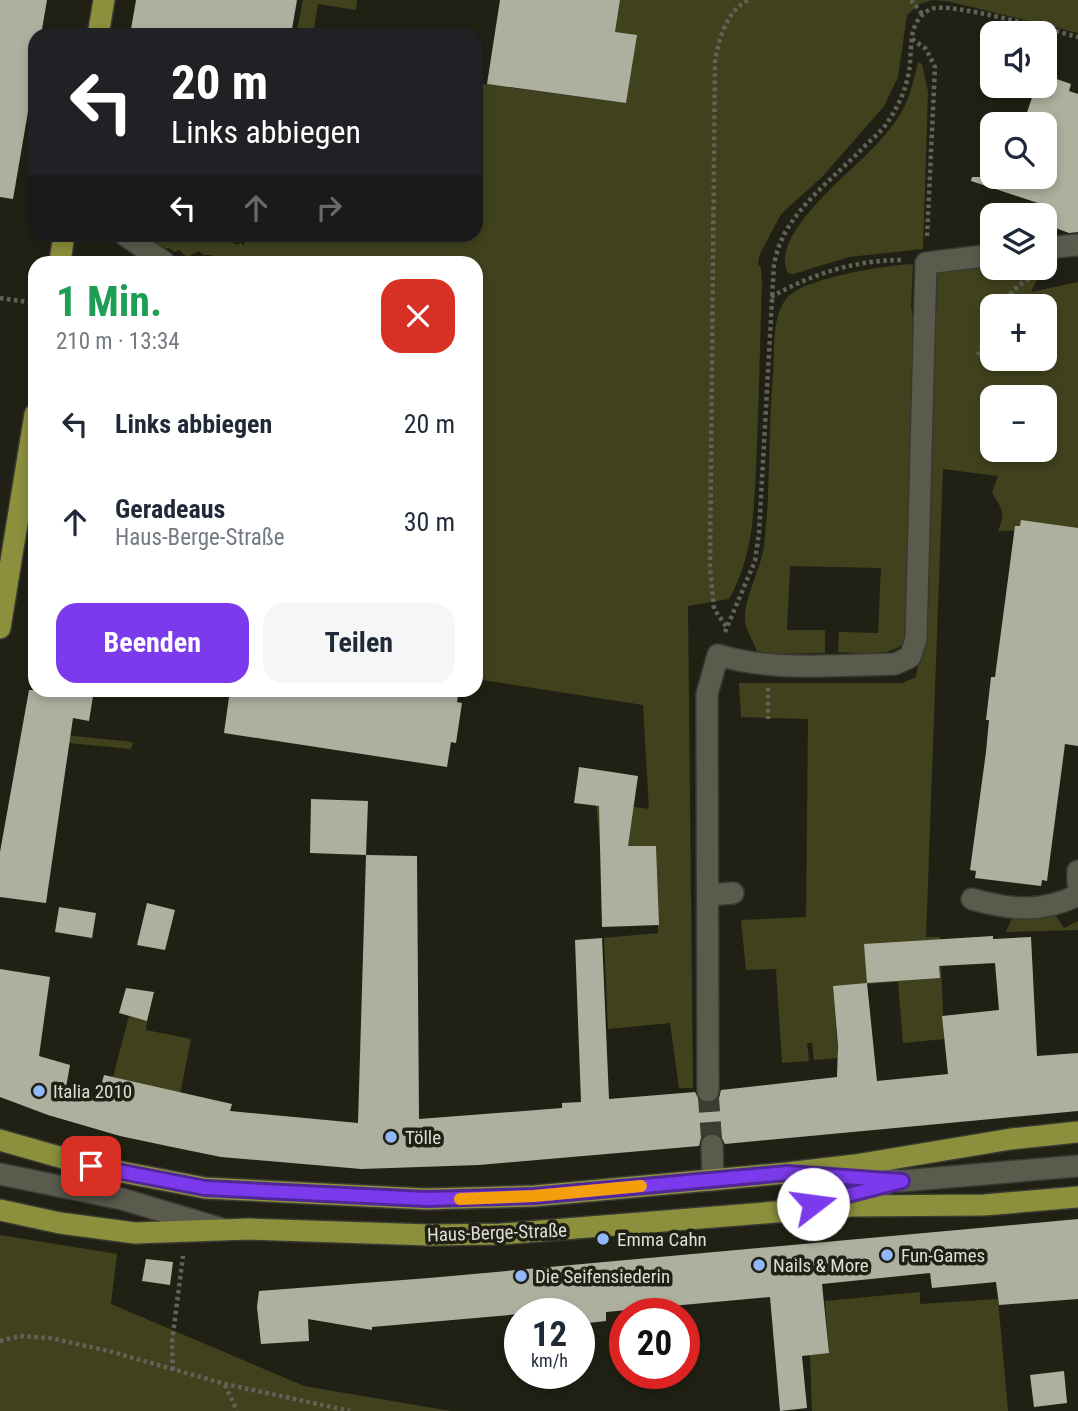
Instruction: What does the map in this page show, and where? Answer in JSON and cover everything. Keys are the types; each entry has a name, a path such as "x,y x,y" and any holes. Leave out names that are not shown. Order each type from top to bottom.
{"main road":[{"path":"99,28 104,0"},
{"path":"0,628 28,457"},
{"name":"Haus-Berge-Straße","path":"0,1140 51,1156 205,1188 462,1199 534,1196 787,1173 855,1165 1011,1139 1078,1132"},
{"name":"Haus-Berge-Straße","path":"0,1210 109,1231 223,1229 430,1235 500,1234 851,1206 984,1205 1078,1196"}],"street":[{"path":"136,242 156,256"},
{"path":"1057,247 1078,245"},
{"path":"708,1091 707,694 718,656 768,666 895,664 910,657 916,639 927,259 980,256"},
{"path":"1078,871 1078,883"},
{"path":"709,895 733,893"},
{"path":"972,899 1002,907 1031,909 1055,905 1078,895"},
{"path":"712,1145 713,1180"},
{"path":"787,1173 902,1181 1078,1166"},
{"path":"0,1174 122,1199 223,1229"},
{"path":"789,1210 902,1181"}],"path":[{"path":"727,626 714,609 710,567 715,60 720,36 728,20 740,4 748,0"},
{"path":"911,0 923,15"},
{"path":"718,656 727,626 755,561 759,533 774,264 782,239 794,218 888,123 901,99 910,70 911,39 915,26 923,15 933,8 941,7 1078,37"},
{"path":"771,297 798,282 835,268 881,261 927,259 935,66 926,49 911,39"},
{"path":"1011,294 1024,280"},
{"path":"0,298 28,302"},
{"path":"978,355 980,350"},
{"path":"173,1370 172,1342 176,1294 188,1231"},
{"path":"0,1341 20,1336 50,1338 225,1384 350,1411"},
{"path":"225,1384 237,1411"}],"green space":[{"path":"303,0 357,0 356,10 318,4 314,28 297,28"},
{"path":"620,0 933,0 919,4 907,15 898,77 884,106 823,176 781,214 759,256 762,284 757,446 749,544 738,581 729,599 688,606 693,1088 679,1088 670,1023 608,1029 604,938 658,933 656,846 600,847 596,802 649,809 643,705 483,680 483,256 213,256 203,255 199,251 186,256 179,250 162,250 149,242 232,242 244,246 245,242 483,242 483,84 626,103 636,36 615,32"},
{"path":"933,0 1078,0 1078,33 1057,28 1057,21 1029,21"},
{"path":"918,62 922,64 928,92 923,249 849,257 793,274 788,273 785,258 789,242 827,192 894,124 907,101"},
{"path":"913,264 911,307 916,334 906,640 893,650 884,652 838,652 839,632 878,633 881,568 790,566 787,630 825,630 825,653 772,654 757,651 747,630 745,617 764,545 778,314 787,298 810,284 866,270"},
{"path":"980,268 980,280 1037,280 1031,292 1078,282 1078,529 998,531 1002,511 992,493 998,476 943,469 926,937 940,937 944,1039 903,1043 898,982 833,986 838,1058 814,1060 812,1043 807,1043 809,1061 782,1063 776,969 746,970 741,920 806,917 808,719 741,717 739,683 902,683 916,677 919,661 936,273"},
{"path":"54,734 133,742 131,749 58,742"},
{"path":"1056,916 1064,928 1078,921 1078,930 1006,932 1012,918"},
{"path":"129,1016 147,1021 146,1030 191,1039 180,1094 113,1077"},
{"path":"0,1235 117,1254 111,1304 304,1386 451,1411 0,1411"},
{"path":"920,1292 920,1304 998,1299 1008,1411 812,1411 810,1355 829,1353 825,1301"}],"building":[{"path":"0,0 47,0 42,28 28,28 28,112 13,199 0,197"},
{"path":"136,0 297,0 292,28 131,28"},
{"path":"500,0 620,0 615,32 637,35 626,103 487,84"},
{"path":"1057,79 1071,84 1069,91 1078,94 1078,232 1069,233 1057,228 1057,203 1038,203 995,189 1057,189 1057,112 1027,112 1032,98 1057,98"},
{"path":"972,177 980,177 980,184 971,181"},
{"path":"1021,520 1078,528 1078,746 1065,744 1047,881 1042,880 1041,886 975,878 976,871 970,870 986,752 989,720 986,720 991,677 995,677 1015,526 1020,526"},
{"path":"28,696 93,697 89,721 73,718 46,903 0,897 0,852"},
{"path":"229,697 458,697 457,702 462,703 456,743 451,742 447,767 224,733"},
{"path":"579,767 638,776 628,846 656,846 659,925 602,927 599,806 574,803"},
{"path":"311,799 368,801 366,855 310,853"},
{"path":"366,855 417,856 419,1119 562,1108 562,1103 581,1102 575,940 602,938 609,1099 695,1092 701,1102 709,1104 719,1098 721,1090 837,1077 838,1046 833,986 867,983 864,944 993,936 993,939 1031,937 1037,1056 1078,1053 1078,1111 725,1144 719,1134 711,1132 701,1138 699,1146 479,1165 361,1169 221,1157 120,1136 48,1115 0,1097 0,969 50,977 39,1056 70,1065 65,1093 97,1100 104,1075 232,1104 230,1111 358,1123","holes":["995,963 999,1010 942,1016 948,1074 877,1081 867,983 940,978 939,966"]},
{"path":"147,903 175,910 165,950 137,945"},
{"path":"59,907 96,913 92,938 55,932"},
{"path":"126,988 154,992 147,1021 119,1013"},
{"path":"1078,1219 1078,1299 999,1305 996,1282 932,1288 930,1273 822,1284 829,1353 802,1356 807,1408 780,1411 770,1297 700,1303 700,1298 609,1298 606,1321 595,1322 595,1298 504,1298 504,1315 372,1327 372,1330 308,1319 309,1341 261,1344 257,1307 259,1291"},
{"path":"146,1259 173,1262 170,1285 142,1281"},
{"path":"1064,1371 1067,1403 1034,1407 1030,1375"}],"tunnel":[{"path":"708,1091 712,1145"}],"slow traffic":[{"path":"460,1199 534,1196 641,1186"}],"place":[{"name":"Italia 2010","path":"39,1091"},
{"name":"Tölle","path":"391,1137"},
{"name":"Emma Cahn","path":"603,1239"},
{"name":"Fun-Games","path":"887,1255"},
{"name":"Nails & More","path":"759,1265"},
{"name":"Die Seifensiederin","path":"521,1276"}],"route":[{"path":"91,1166 205,1188 426,1199 534,1196 787,1173 902,1181 813,1204"}]}
